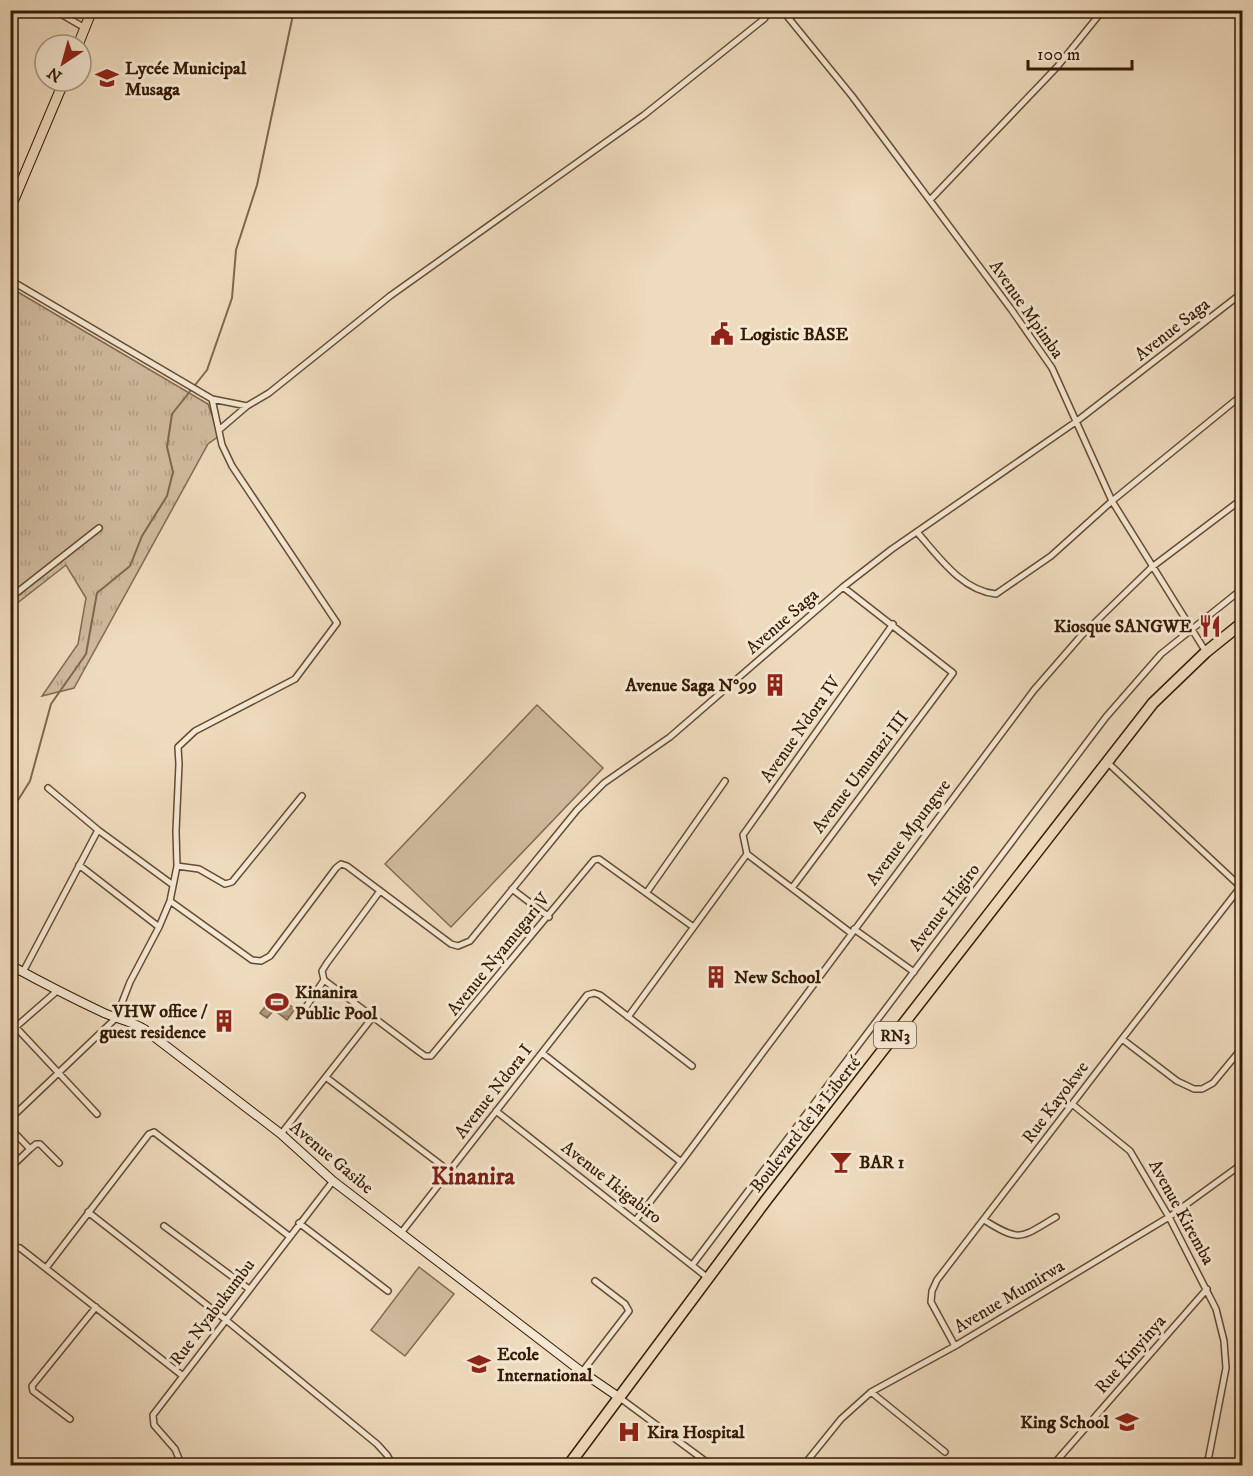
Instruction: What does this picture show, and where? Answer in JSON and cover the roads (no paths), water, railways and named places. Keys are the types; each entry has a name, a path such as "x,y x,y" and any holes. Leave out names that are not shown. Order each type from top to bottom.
{"highway":[{"name":"Boulevard de la Liberté","path":"568,1466 767,1200 1153,703 1206,652 1241,627"}],"main road":[{"path":"83,33 92,10"},
{"path":"11,207 59,93"}],"street":[{"path":"54,10 85,28"},
{"path":"219,430 390,296 644,115 765,19 770,10"},
{"name":"Avenue Mpimba","path":"782,10 852,96 1011,309 1052,368 1112,501 1206,652"},
{"path":"930,201 1042,84 1103,10"},
{"path":"10,280 212,399 247,406"},
{"name":"Avenue Saga","path":"378,889 451,944 458,946 470,941 577,810 604,783 670,737 843,587 892,549 1077,421 1242,293"},
{"path":"917,532 955,575 982,590 996,594 1051,556 1112,501 1242,395"},
{"path":"10,1119 116,1018 130,982 159,927 170,901 177,866 178,747 195,732 295,679 337,623 232,466 222,445 212,399"},
{"name":"Avenue Mpungwe","path":"636,1220 1034,690 1088,629 1152,567 1242,499"},
{"path":"10,598 99,528"},
{"path":"843,587 893,624"},
{"name":"Avenue Higiro","path":"693,1264 1107,717 1161,654 1242,589"},
{"name":"Avenue Umunazi III","path":"792,888 953,673 893,624"},
{"name":"Avenue Ndora IV","path":"747,854 743,835 893,624"},
{"path":"1107,762 1242,887"},
{"path":"647,892 725,781"},
{"path":"48,788 99,830 173,885"},
{"path":"177,866 199,869 225,884 232,882 302,796"},
{"path":"23,972 99,830"},
{"path":"692,1066 628,1017 692,926 747,854 914,972"},
{"name":"Avenue Nyamugari V","path":"324,980 425,1056 435,1054 594,860 600,859 692,926"},
{"path":"170,901 252,960 261,961 270,956 341,864 378,889 322,971 324,980 304,1010"},
{"path":"79,865 159,927"},
{"name":"Rue Kayokwe","path":"955,1346 931,1302 930,1297 937,1280 1242,887"},
{"path":"512,889 549,917"},
{"name":"Avenue Gasibe","path":"10,965 57,991 144,1029 281,1134 333,1180 401,1233 582,1372 620,1398"},
{"path":"10,1032 57,991"},
{"name":"Avenue Ndora I","path":"401,1233 587,995 594,993 600,995 628,1017"},
{"path":"281,1134 372,1018"},
{"path":"10,1021 97,1114"},
{"path":"1122,1039 1177,1081 1194,1089 1202,1089 1213,1083 1242,1048"},
{"path":"542,1053 681,1162"},
{"path":"327,1078 449,1172"},
{"name":"Avenue Kiremba","path":"1072,1104 1130,1150 1207,1289 1220,1321 1226,1368 1207,1466"},
{"name":"Avenue Ikigabiro","path":"496,1111 708,1278"},
{"path":"10,1128 30,1149"},
{"path":"46,1268 149,1134 154,1132 289,1236"},
{"path":"10,1168 36,1144 40,1144 59,1163"},
{"name":"Avenue Mumirwa","path":"803,1466 841,1419 872,1392 955,1346 1169,1217 1242,1164"},
{"name":"Rue Nyabukumbu","path":"182,1466 175,1449 154,1425 153,1420 157,1408 333,1180"},
{"path":"88,1212 226,1320 377,1444 393,1466"},
{"path":"984,1221 1014,1237 1033,1231 1056,1217"},
{"path":"299,1223 388,1291"},
{"path":"164,1226 249,1289"},
{"path":"10,1251 14,1247 20,1248 183,1376"},
{"path":"582,1372 629,1311 625,1304 594,1281"},
{"name":"Rue Kinyinya","path":"1052,1466 1207,1289"},
{"path":"70,1419 33,1391 32,1386 96,1307"},
{"path":"872,1392 945,1452"},
{"path":"620,1398 712,1466"}],"waterway":[{"path":"10,813 30,781 51,704 86,654 97,593 130,566 142,536 167,496 173,472 167,447 172,414 207,370 232,298 236,250 257,185 294,10"},
{"path":"10,1463 18,1466"}],"place":[{"name":"Lycée Municipal Musaga","path":"107,78"},
{"name":"Logistic BASE","path":"722,334"},
{"name":"Kiosque SANGWE","path":"1210,626"},
{"name":"Avenue Saga N°99","path":"775,685"},
{"name":"New School","path":"716,977"},
{"name":"Kinanira Public Pool","path":"277,1002"},
{"name":"VHW office / guest residence","path":"224,1021"},
{"name":"BAR 1","path":"841,1162"},
{"name":"Ecole International","path":"479,1364"},
{"name":"King School","path":"1127,1422"},
{"name":"Kira Hospital","path":"629,1432"}],"district":[{"name":"Kinanira","path":"473,1176"}]}
